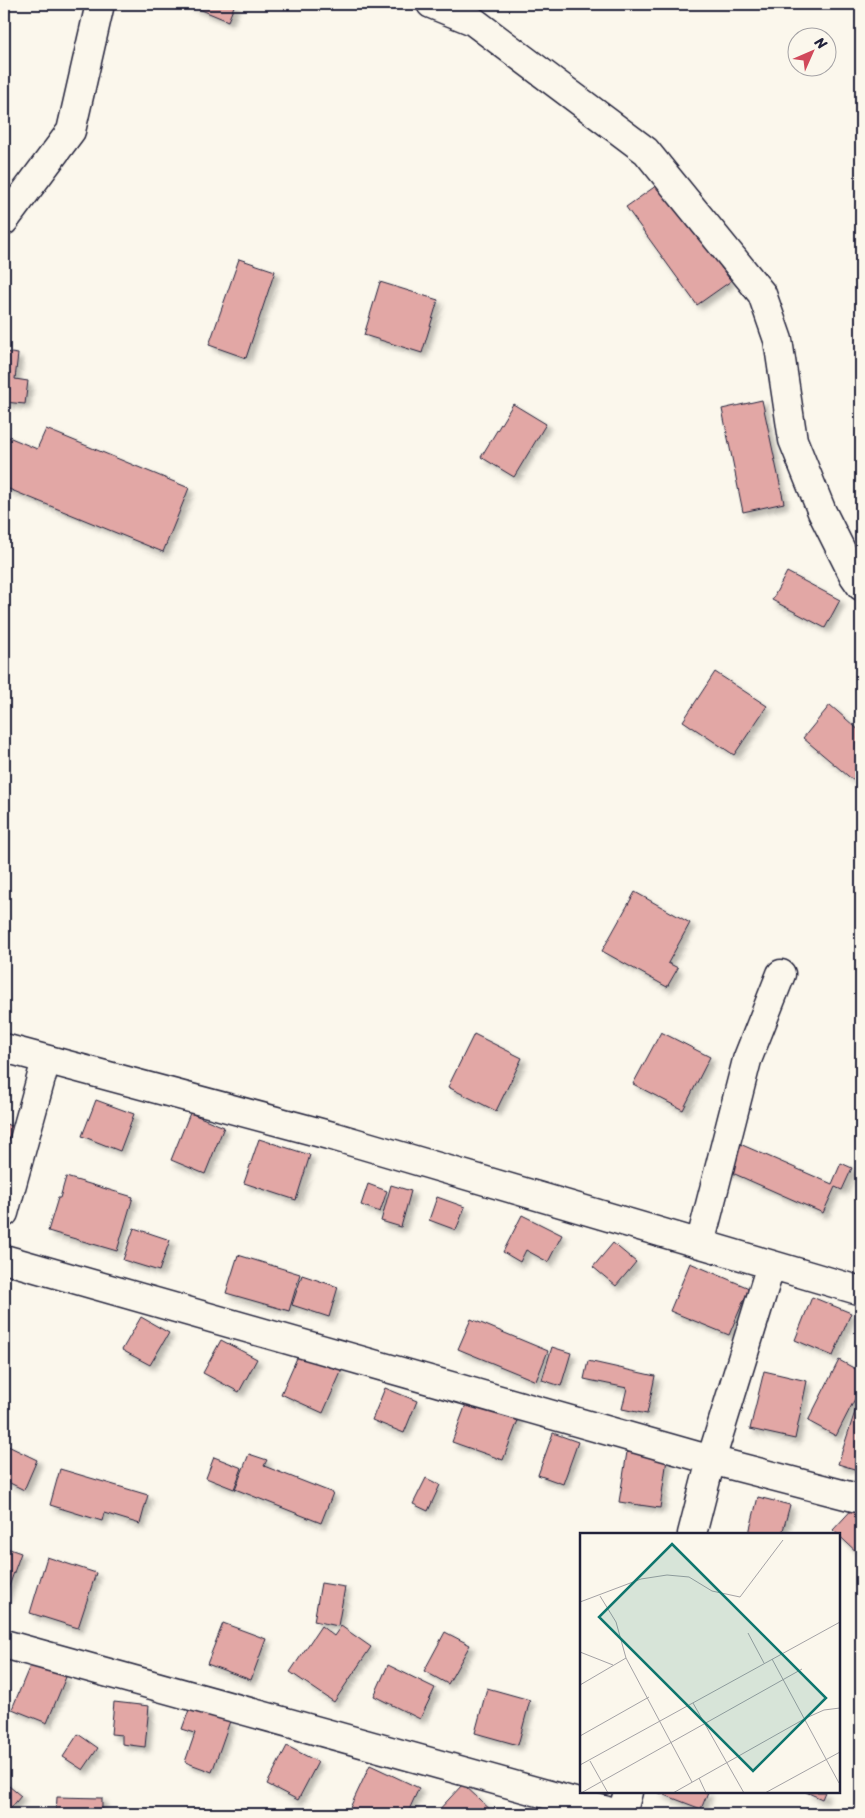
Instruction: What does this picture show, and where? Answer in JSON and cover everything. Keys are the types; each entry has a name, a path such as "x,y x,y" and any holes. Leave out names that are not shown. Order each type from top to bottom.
{"street":[{"path":"4,221 71,131 100,4"},
{"path":"431,4 473,21 646,151 762,294 778,340 793,440 822,512 854,576 861,586"},
{"path":"700,1244 747,1060 781,974"},
{"path":"4,1048 336,1137 861,1291"},
{"path":"4,1213 46,1060"},
{"path":"4,1258 711,1460 861,1499"},
{"path":"692,1533 711,1460 771,1264"},
{"path":"4,1644 620,1814 628,1793"}],"building":[{"path":"187,4 235,4 228,21"},
{"path":"660,183 731,281 697,305 626,207"},
{"path":"239,259 275,271 246,358 209,345"},
{"path":"380,282 438,300 422,353 364,335"},
{"path":"4,352 18,354 15,379 28,381 25,404 4,402"},
{"path":"762,400 784,503 743,512 722,409"},
{"path":"513,404 546,424 514,477 481,457"},
{"path":"46,429 189,488 163,552 4,487 4,435 37,449"},
{"path":"787,572 840,600 825,628 772,600"},
{"path":"715,672 767,706 734,755 683,721"},
{"path":"830,705 861,732 861,773 854,781 803,738"},
{"path":"635,892 690,923 668,963 678,968 667,987 602,951"},
{"path":"661,1032 710,1057 683,1110 633,1084"},
{"path":"474,1034 522,1058 496,1111 448,1087"},
{"path":"96,1100 134,1114 120,1151 82,1136"},
{"path":"190,1113 224,1127 205,1174 171,1160"},
{"path":"4,1123 13,1127 4,1153"},
{"path":"259,1139 310,1155 296,1200 244,1183"},
{"path":"740,1144 832,1184 841,1163 852,1168 842,1190 835,1187 823,1213 728,1171"},
{"path":"66,1177 133,1197 117,1251 48,1231"},
{"path":"368,1184 387,1191 380,1212 361,1205"},
{"path":"391,1185 411,1191 401,1227 381,1221"},
{"path":"437,1197 465,1207 456,1230 429,1220"},
{"path":"522,1215 562,1235 548,1262 526,1250 520,1262 503,1252"},
{"path":"134,1228 170,1240 159,1271 123,1260"},
{"path":"613,1243 636,1262 616,1286 593,1267"},
{"path":"238,1255 300,1274 289,1311 226,1293"},
{"path":"690,1263 749,1288 729,1335 670,1311"},
{"path":"302,1275 338,1287 329,1317 292,1305"},
{"path":"812,1297 851,1313 833,1356 795,1340"},
{"path":"141,1317 169,1333 150,1365 122,1350"},
{"path":"471,1319 548,1351 536,1381 458,1349"},
{"path":"221,1340 257,1359 239,1392 203,1373"},
{"path":"552,1347 571,1353 561,1386 542,1380"},
{"path":"300,1351 342,1370 323,1413 281,1394"},
{"path":"839,1360 861,1372 861,1387 836,1436 808,1421"},
{"path":"588,1361 655,1376 647,1414 622,1409 627,1388 584,1379"},
{"path":"764,1371 807,1381 795,1439 750,1429"},
{"path":"385,1388 417,1401 404,1433 372,1420"},
{"path":"861,1393 861,1471 838,1464"},
{"path":"469,1396 520,1415 503,1460 452,1442"},
{"path":"553,1433 578,1442 563,1484 538,1475"},
{"path":"4,1444 37,1460 24,1490 4,1480"},
{"path":"627,1452 667,1459 660,1508 619,1502"},
{"path":"249,1454 267,1460 264,1466 333,1493 321,1523 235,1489"},
{"path":"214,1457 242,1468 234,1489 206,1478"},
{"path":"60,1469 148,1495 140,1524 104,1513 102,1521 50,1505"},
{"path":"426,1478 440,1485 428,1511 413,1504"},
{"path":"758,1497 790,1505 782,1533 749,1533"},
{"path":"856,1505 861,1510 861,1556 840,1536 840,1533 833,1530"},
{"path":"4,1547 21,1553 4,1600"},
{"path":"47,1557 96,1573 78,1628 30,1613"},
{"path":"321,1583 345,1587 338,1626 314,1621"},
{"path":"223,1623 266,1639 251,1680 207,1664"},
{"path":"321,1626 334,1636 341,1626 371,1647 334,1702 290,1672"},
{"path":"445,1632 470,1645 448,1684 424,1671"},
{"path":"31,1663 66,1677 47,1723 12,1709"},
{"path":"388,1665 435,1688 420,1719 374,1696"},
{"path":"487,1688 530,1700 518,1745 475,1733"},
{"path":"114,1702 149,1706 145,1747 122,1744 122,1735 111,1734"},
{"path":"190,1707 230,1721 212,1772 185,1762 195,1733 182,1729"},
{"path":"78,1734 98,1748 83,1770 63,1757"},
{"path":"287,1746 318,1762 298,1800 267,1784"},
{"path":"370,1765 419,1788 407,1814 347,1814"},
{"path":"4,1782 21,1796 6,1814 4,1814"},
{"path":"463,1784 495,1814 435,1814"},
{"path":"660,1793 708,1793 701,1809"},
{"path":"808,1793 825,1793 822,1799"},
{"path":"57,1797 102,1798 102,1814 56,1814"}]}
